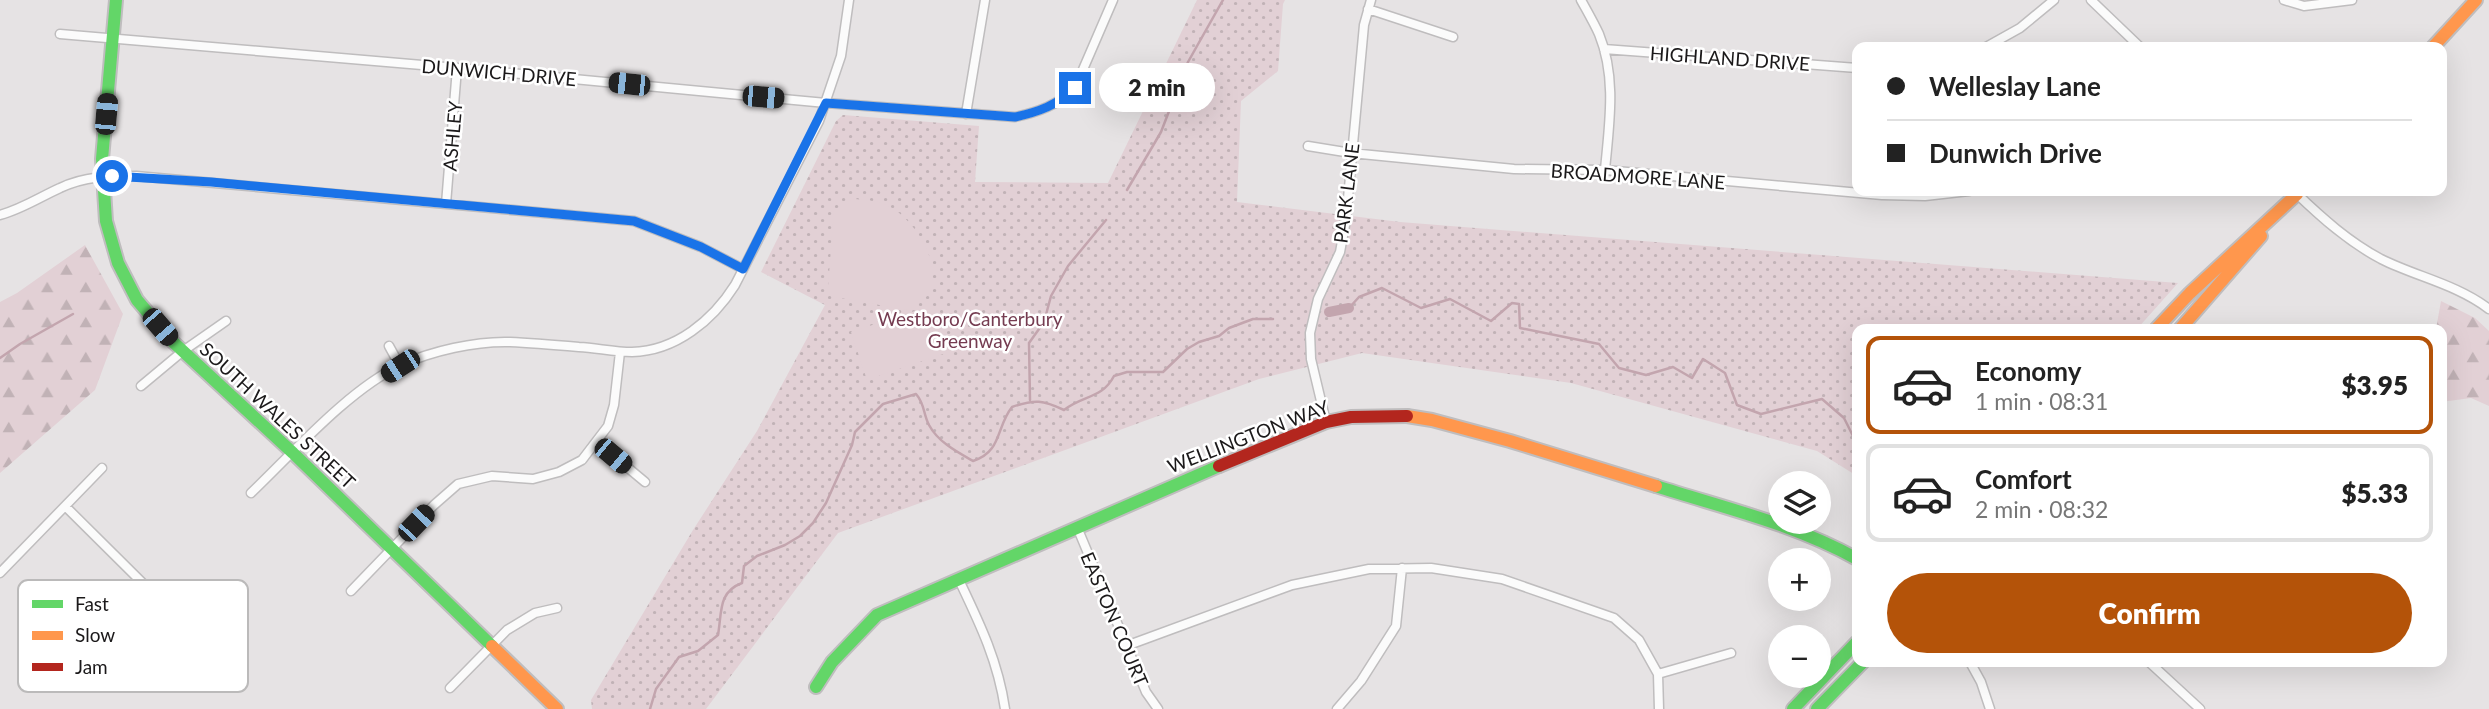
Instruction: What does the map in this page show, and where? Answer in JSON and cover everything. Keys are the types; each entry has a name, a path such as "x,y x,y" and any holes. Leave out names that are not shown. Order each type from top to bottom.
{"street":[{"name":"SOUTH WALES STREET","path":"116,0 102,159 106,221 118,263 137,300 183,351 293,453 552,707"},
{"path":"251,493 363,390 400,366 453,348 506,342 636,352 662,346 693,332 727,298 826,103 841,56 849,0"},
{"path":"966,114 985,0"},
{"name":"DUNWICH DRIVE","path":"60,34 826,103 1015,117 1043,110 1068,95 1081,77 1113,0"},
{"path":"1581,0 1604,49 1609,68 1611,102 1605,170"},
{"path":"1995,42 2020,28 2054,0"},
{"path":"2091,0 2135,42"},
{"path":"2284,0 2304,6 2352,0"},
{"path":"2437,42 2476,0"},
{"path":"1369,5 1453,37"},
{"name":"PARK LANE","path":"1326,422 1311,359 1310,333 1318,299 1340,252 1346,220 1369,5"},
{"name":"HIGHLAND DRIVE","path":"1604,49 1852,68"},
{"name":"ASHLEY","path":"446,204 457,68"},
{"name":"BROADMORE LANE","path":"1308,146 1514,169 1605,170 1852,192"},
{"path":"0,215 26,206 63,187 104,176 136,176 634,221 701,247 743,269"},
{"name":"BROADMORE LANE","path":"1892,196 1914,196"},
{"path":"2161,324 2293,196"},
{"path":"2184,324 2294,196"},
{"path":"2301,196 2337,230 2359,246 2382,259 2445,284 2489,309"},
{"path":"141,386 183,351 226,321"},
{"path":"389,346 400,366"},
{"path":"351,591 458,484 492,476 533,479 559,472 582,460 607,426 614,405 620,352"},
{"name":"WELLINGTON WAY","path":"816,687 832,662 877,615 1278,440 1326,422 1351,417 1412,416 1510,441 1783,526 1827,542 1852,556"},
{"path":"597,442 645,482"},
{"path":"0,573 102,468"},
{"path":"65,506 140,580"},
{"name":"EASTON COURT","path":"1077,527 1146,692 1158,709"},
{"path":"1337,709 1361,681 1396,625 1402,568"},
{"path":"1126,646 1292,585 1369,569 1431,568 1502,579 1614,618 1639,640 1658,674 1659,709"},
{"path":"959,580 989,643 1005,709"},
{"path":"450,688 507,630 535,613 557,608"},
{"path":"1793,709 1852,647"},
{"path":"1658,674 1731,653"},
{"path":"1817,709 1858,667"},
{"path":"1973,667 1990,709"},
{"path":"2154,667 2200,709"}],"green space":[{"name":"Westboro/Canterbury Greenway","path":"1197,0 1285,0 1278,71 1241,101 1237,202 1400,222 2178,283 2141,324 1852,324 1852,473 1817,451 1571,383 1362,353 1259,379 838,533 706,709 592,709 591,700 693,530 757,431 825,305 761,272 836,121 843,115 979,126 975,182 1108,183"},
{"path":"855,199 879,202 892,208 909,223 924,243 932,265 931,288 918,304 907,310 835,297 828,287 834,211 842,204"},
{"path":"85,245 123,314 95,390 0,473 0,302"},
{"path":"2441,301 2475,318 2489,331 2489,406 2471,398 2447,401 2447,324 2437,324"},
{"path":"933,305 949,352 867,380 851,332"}],"waterway":[{"path":"1127,190 1161,132 1188,62 1223,0"},
{"path":"1030,400 1029,343 1044,322 1051,296 1068,266 1106,220"},
{"path":"1349,308 1359,297 1382,288 1421,308 1450,299 1491,321 1512,303 1519,304 1520,328 1599,344 1619,368 1646,375 1673,367 1692,378 1703,359 1725,373 1737,405 1761,414 1822,399 1844,418 1852,434"},
{"path":"1329,312 1349,308"},
{"path":"0,358 73,314"},
{"path":"650,709 656,689 679,657 698,651 718,635 722,604 729,592 742,583 744,566 757,556 800,536 813,523 826,503 852,445 855,432 883,404 916,394 937,437 973,461 989,452 1012,407 1039,402 1064,410 1104,389 1114,376 1127,372 1163,372 1187,349 1199,342 1219,336 1229,328 1253,319 1273,319"}],"traffic: fast":[{"path":"116,0 102,159 106,221 118,263 137,300 172,341 293,453 492,646"},
{"path":"816,687 832,662 877,615 1219,466"},
{"path":"1656,486 1784,526 1852,556"},
{"path":"1793,709 1852,647"},
{"path":"1817,709 1858,667"}],"traffic: slow":[{"path":"2438,42 2476,0"},
{"path":"2161,324 2190,293 2295,196"},
{"path":"2184,324 2261,236"},
{"path":"1407,416 1510,441 1656,486"},
{"path":"492,646 557,709"}],"traffic: jam":[{"path":"1219,466 1326,422 1351,417 1407,416"}],"route":[{"path":"112,176 211,182 607,217 634,221 661,231 701,247 743,269 826,103 1015,117 1043,110 1075,88"}]}
